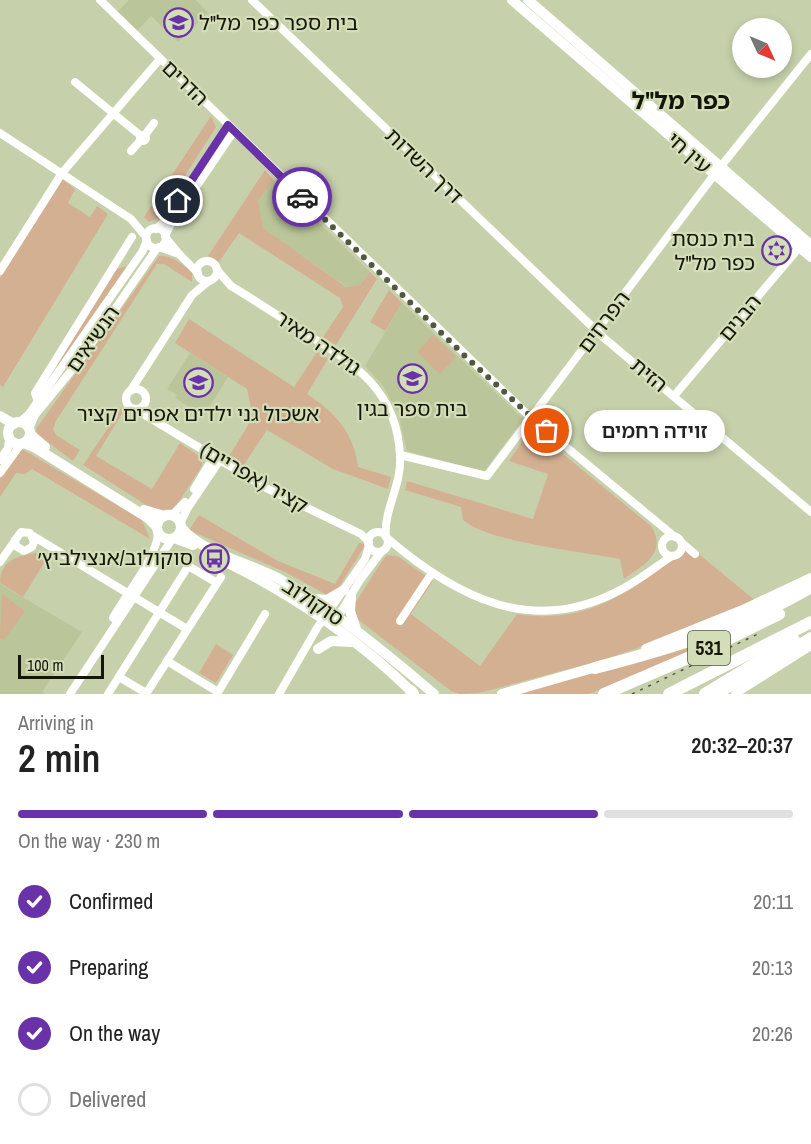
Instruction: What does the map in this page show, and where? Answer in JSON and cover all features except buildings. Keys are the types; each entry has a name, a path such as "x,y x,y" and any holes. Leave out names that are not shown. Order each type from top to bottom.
{"highway":[{"path":"595,668 699,639 770,610 811,587"},
{"name":"531","path":"604,694 763,622 811,595"},
{"name":"531","path":"669,694 811,622"},
{"path":"705,694 811,628"}],"main road":[{"name":"עין חי","path":"513,0 806,244 811,258"},
{"name":"עין חי","path":"528,0 717,171"},
{"path":"0,416 17,432 34,447 148,518 157,530 168,516 150,513 17,432"},
{"name":"סוקולוב","path":"168,516 181,525 194,539 271,574 334,614 434,694"},
{"path":"173,538 181,525"},
{"name":"סוקולוב","path":"157,530 163,537 190,543 253,576 352,642 413,693"},
{"path":"502,694 595,668 713,623 811,578"},
{"path":"311,599 327,600 348,593 351,616 358,632"},
{"path":"718,694 811,637"},
{"path":"318,649 331,641 352,642"},
{"path":"404,669 446,694"}],"street":[{"name":"הדרים","path":"100,0 530,417 678,539"},
{"name":"דרך השדות","path":"252,0 598,330"},
{"name":"הפרחים","path":"400,455 487,476 717,171 811,54"},
{"path":"1,267 62,173 112,111 160,59"},
{"path":"75,82 142,137"},
{"path":"131,151 154,123"},
{"path":"146,239 150,230 167,219 231,128"},
{"path":"158,248 165,243 165,237 171,224 231,128"},
{"path":"0,133 131,219 151,246 212,263 217,270 192,295 131,390 126,400 129,406 135,409 141,407 145,397 143,372"},
{"path":"156,228 203,280 209,280"},
{"path":"38,402 35,393 132,237"},
{"name":"הנשיאים","path":"0,460 137,259 146,239"},
{"name":"הבנים","path":"674,396 806,244"},
{"name":"הנשיאים","path":"0,473 17,432 35,415 80,360 158,248"},
{"path":"117,261 137,259"},
{"path":"192,295 203,262"},
{"name":"גולדה מאיר","path":"217,270 231,286 340,355 367,376 380,393 393,420 400,455 398,484 387,518 387,538"},
{"name":"גולדה מאיר","path":"209,280 231,286"},
{"name":"הזית","path":"598,330 811,512"},
{"path":"131,390 139,389 154,418"},
{"name":"קציר (אפריים)","path":"135,409 154,418 288,499 357,532 369,544"},
{"path":"168,516 182,507 217,458"},
{"path":"181,525 187,509 217,458"},
{"name":"גולדה מאיר","path":"374,533 387,518"},
{"path":"655,520 661,530 662,546 666,554 695,554 678,539 667,537 662,546 656,567"},
{"path":"70,694 130,595 157,542 157,530"},
{"path":"1,560 21,532 27,532 187,629"},
{"name":"קציר (אפריים)","path":"357,532 374,533"},
{"path":"348,593 365,559 374,533 387,538 404,553 465,594 486,602 518,608 551,609 608,596 675,555 682,548 678,539"},
{"path":"32,547 33,536"},
{"path":"130,595 173,538"},
{"path":"332,628 334,614 348,593 388,545 387,538"},
{"path":"15,540 20,549"},
{"path":"369,544 374,551 391,549 404,553"},
{"path":"1,560 10,552 20,549 27,551 32,547 49,547"},
{"path":"108,694 187,568 190,567 219,580 146,693 119,677"},
{"path":"400,621 432,573"},
{"path":"167,661 217,693 265,614"},
{"path":"279,694 322,621 334,614"},
{"path":"735,694 811,646"}],"shaded area":[{"name":"בית ספר כפר מל\"ל","path":"129,0 196,0 208,13 178,42 151,16 137,31 117,12"},
{"path":"211,116 216,127 158,218 149,222 144,217"},
{"path":"265,170 274,180 258,201 263,228 346,287 360,285 370,272 377,279 336,345 323,337 343,307 340,298 239,233 219,262 208,256"},
{"path":"62,179 75,189 68,203 90,217 97,206 108,214 3,387 0,385 0,278"},
{"path":"274,180 370,272 360,285 347,287 262,228 258,201"},
{"path":"159,256 172,258 192,272 192,282 164,264 157,264 56,421 53,429 56,435 80,450 73,461 37,434 36,429"},
{"path":"127,266 58,366 55,365 116,269"},
{"path":"389,290 402,303 385,331 370,322"},
{"path":"402,303 523,419 484,472 407,451 398,413 384,387 365,366"},
{"path":"189,319 294,387 317,352 328,359 307,394 342,424 352,444 358,467 391,477 388,489 333,469 267,430 243,466 228,458 253,417 247,389 175,343"},
{"path":"433,335 456,357 440,374 417,352"},
{"name":"אשכול גני ילדים אפרים קציר","path":"190,353 228,377 204,416 175,398 177,395 167,389"},
{"path":"122,407 125,409 96,456 152,489 180,443 202,458 202,466 174,509 154,510 83,465"},
{"path":"531,428 651,526 656,535 655,551 645,563 624,579 620,559 537,545 493,534 475,528 463,520 461,507 405,490 407,481 533,519 548,474 509,461"},
{"path":"22,449 142,520 150,539 32,469 25,474 16,473 0,497 0,478"},
{"path":"199,515 278,561 335,584 359,543 364,544 364,547 339,587 331,594 325,594 287,573 189,530"},
{"path":"683,541 757,602 704,625 606,659 479,693 460,694 451,691 356,618 352,608 387,555 399,557 433,581 411,614 480,666 517,614 566,615 606,602 644,580 682,552"},
{"path":"42,552 49,555 23,597 0,583 4,568 13,559"},
{"path":"0,584 82,632 42,692 45,694 0,694"},
{"path":"2,594 25,611 4,640 0,638"},
{"path":"710,640 710,644 589,694 515,694 686,648"},
{"path":"216,644 233,655 216,683 199,673"}],"railway":[{"path":"632,694 760,633"}],"way so far":[{"path":"302,197 466,357 547,431"}],"place":[{"name":"בית ספר כפר מל\"ל","path":"178,23"},
{"name":"בית כנסת כפר מל\"ל","path":"776,251"},
{"name":"בית ספר בגין","path":"412,378"},
{"name":"אשכול גני ילדים אפרים קציר","path":"198,383"},
{"name":"זוידה רחמים","path":"547,431"},
{"name":"סוקולוב/אנצילביץ׳","path":"214,558"}],"district":[{"name":"כפר מל\"ל","path":"681,101"}],"route":[{"path":"178,201 228,125 302,197"}]}
